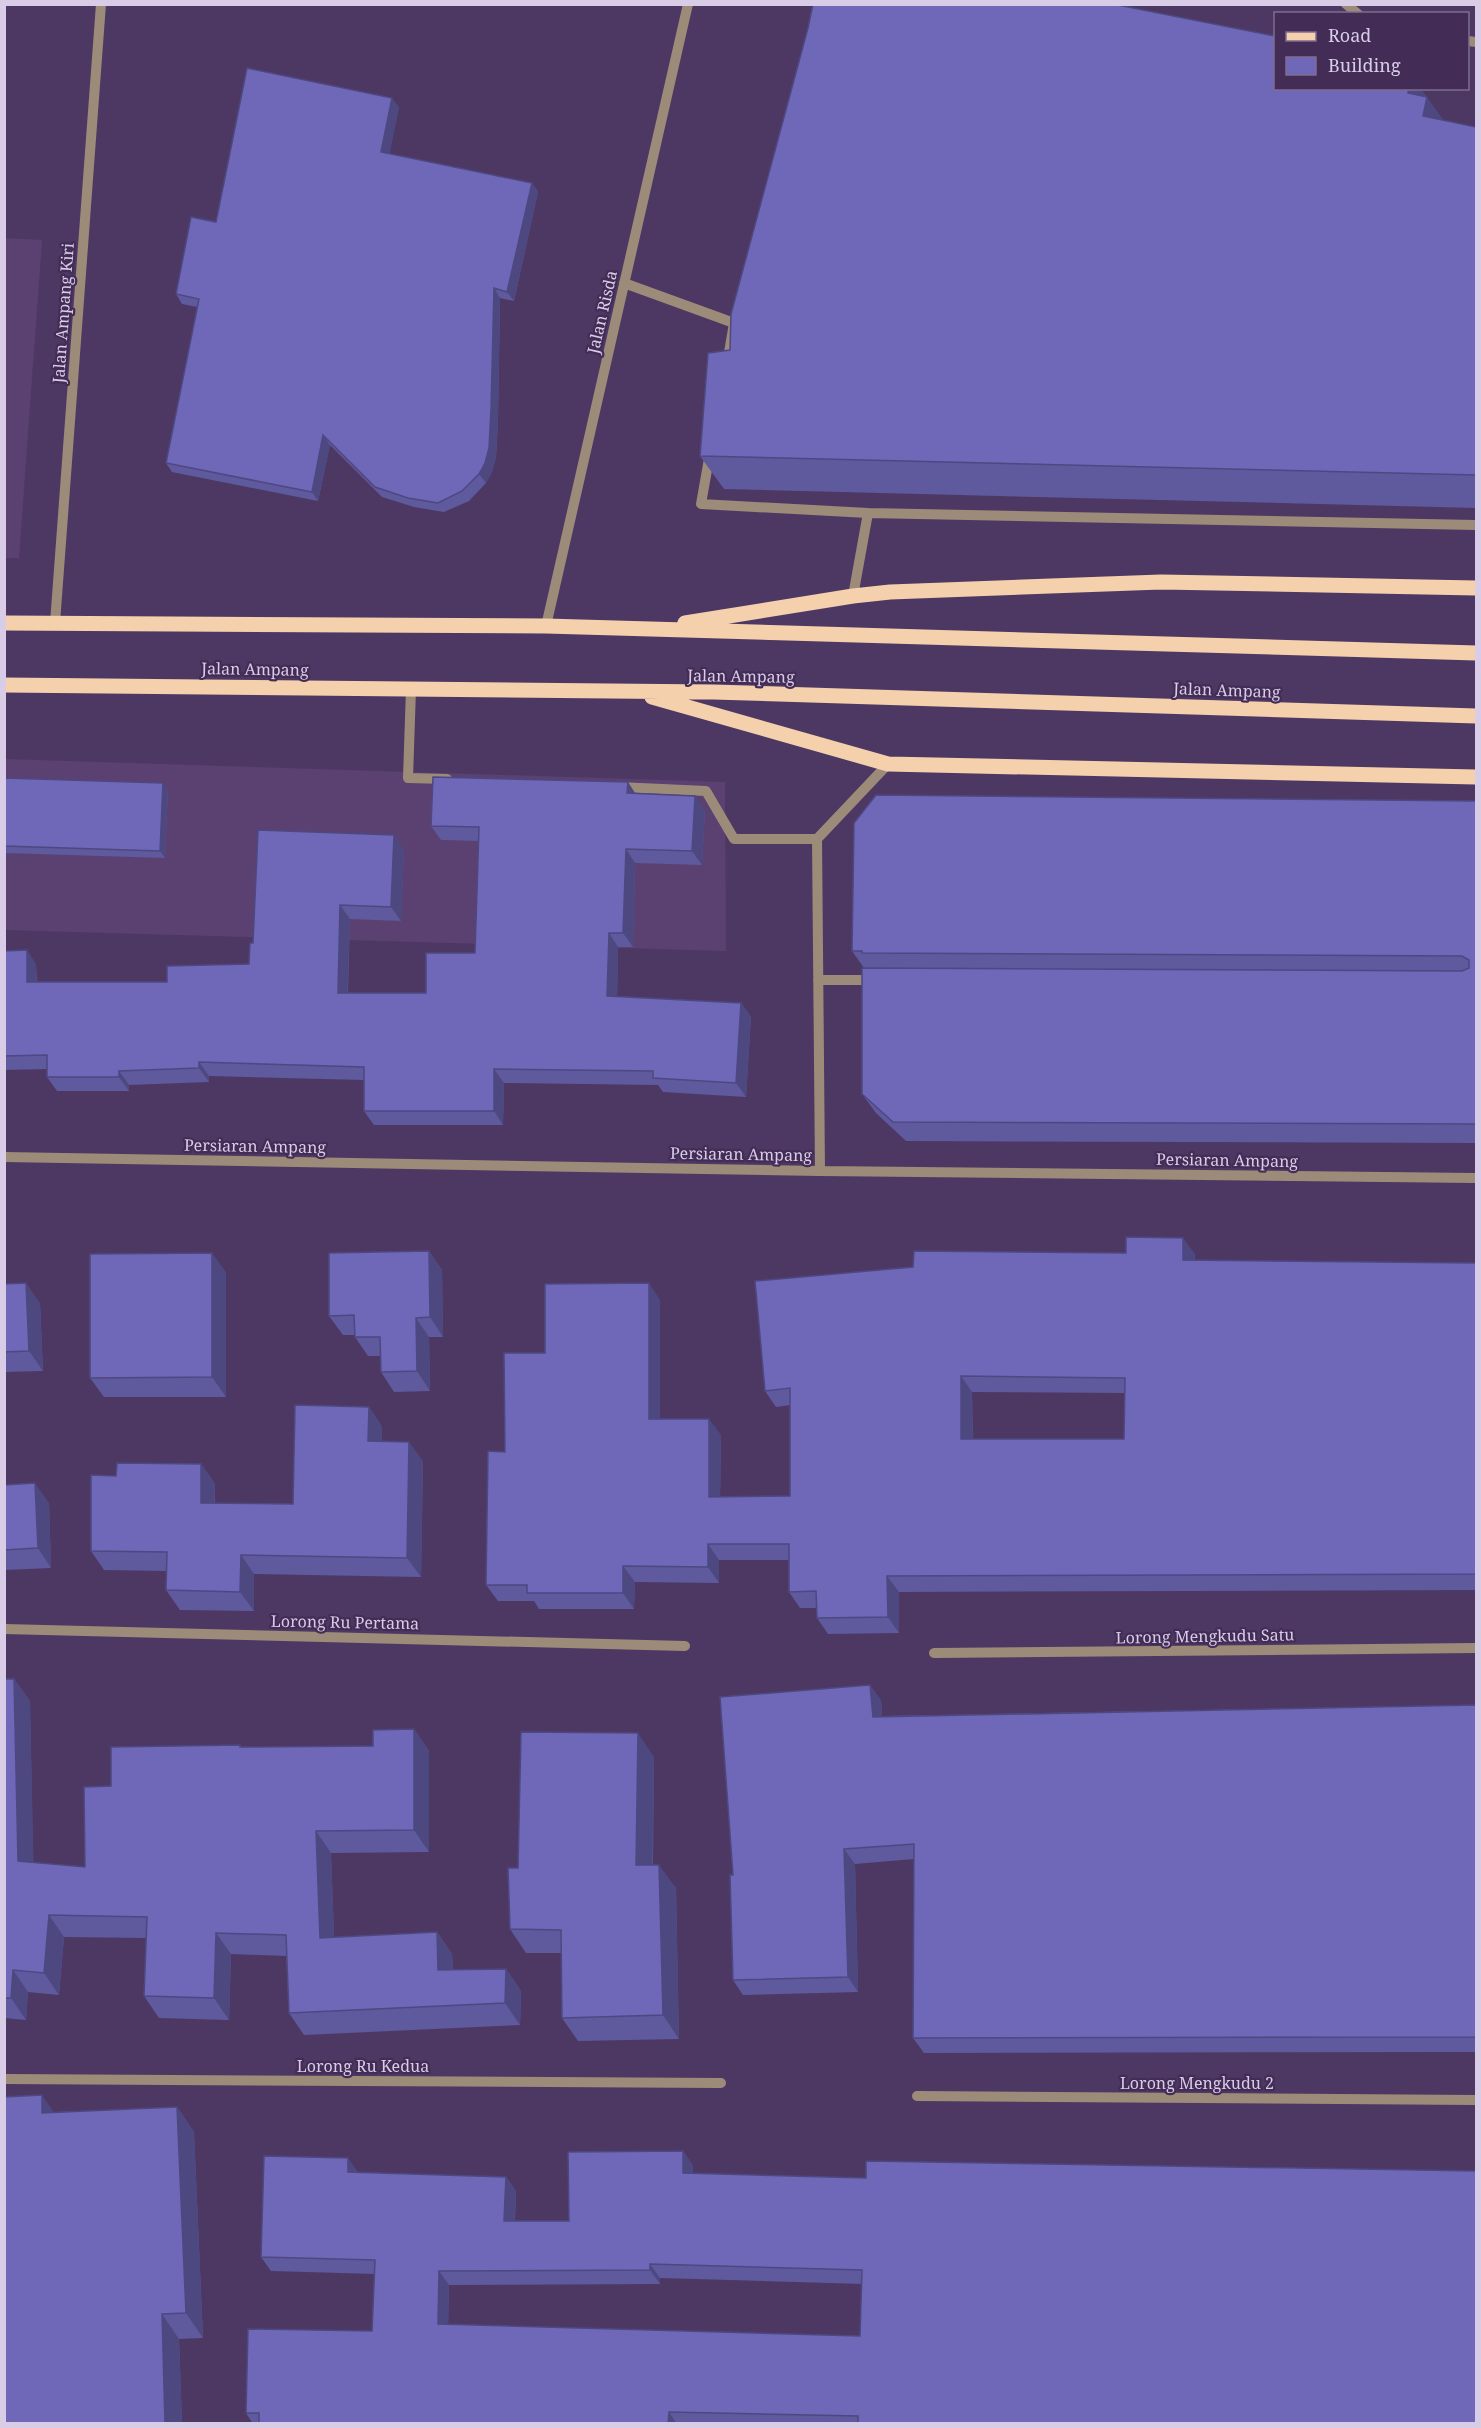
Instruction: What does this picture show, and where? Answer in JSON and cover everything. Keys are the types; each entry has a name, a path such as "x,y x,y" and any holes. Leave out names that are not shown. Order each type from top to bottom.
{"main road":[{"path":"650,629 890,592 1161,582 1476,588"},
{"path":"4,623 546,626 1476,653"},
{"name":"Jalan Ampang","path":"4,685 634,691 1476,716"},
{"path":"634,691 888,765 1476,777"}],"street":[{"name":"Jalan Ampang Kiri","path":"55,623 101,4"},
{"name":"Jalan Risda","path":"546,626 688,4"},
{"path":"624,283 734,322 724,379"},
{"path":"711,447 701,504 868,513 1476,525"},
{"path":"853,596 868,513"},
{"path":"411,689 408,778 455,780"},
{"path":"820,1171 818,839 888,765"},
{"path":"611,787 706,791 734,839 818,839"},
{"path":"818,980 890,980"},
{"name":"Persiaran Ampang","path":"4,1157 820,1171 1476,1178"},
{"name":"Lorong Ru Pertama","path":"4,1629 685,1646"},
{"name":"Lorong Mengkudu Satu","path":"934,1653 1476,1648"},
{"name":"Lorong Ru Kedua","path":"4,2079 721,2083"},
{"name":"Lorong Mengkudu 2","path":"917,2096 1476,2100"}],"shaded area":[{"path":"4,238 42,240 19,558 4,558"},
{"path":"5,759 725,782 726,951 5,930"}],"building":[{"path":"813,4 1113,4 1274,36 1274,90 1409,90 1408,93 1427,97 1423,116 1476,127 1476,475 700,456 708,353 730,350 731,314"},
{"path":"247,68 392,98 381,152 532,183 507,292 494,288 491,410 489,448 485,463 479,474 462,491 438,503 408,498 375,487 323,435 312,492 166,463 199,299 176,294 191,217 216,222"},
{"path":"433,777 628,782 627,793 695,796 692,851 626,849 623,933 609,933 607,996 741,1003 736,1083 653,1078 653,1071 494,1069 494,1111 364,1111 364,1067 199,1062 199,1068 119,1071 119,1077 47,1077 47,1055 4,1056 4,951 27,950 27,982 167,982 167,966 249,964 250,943 253,943 258,830 394,835 391,907 340,905 338,993 426,993 426,953 475,953 479,827 431,826"},
{"path":"4,778 163,783 160,851 4,846"},
{"path":"876,795 1476,801 1476,1124 893,1122 862,1094 862,968 1462,971 1469,968 1469,960 1462,956 862,953 862,951 852,951 854,823"},
{"path":"1126,1237 1183,1238 1183,1260 1476,1263 1476,1574 887,1576 888,1617 817,1618 816,1591 789,1592 789,1544 708,1544 708,1567 623,1566 623,1593 527,1593 527,1585 486,1585 488,1451 505,1452 504,1353 545,1353 545,1284 649,1283 649,1419 709,1419 709,1497 790,1496 790,1388 765,1391 755,1281 913,1267 914,1251 1126,1253","holes":["961,1376 1125,1378 1124,1439 961,1439"]},
{"path":"429,1251 430,1317 416,1318 417,1371 381,1372 380,1337 355,1337 354,1315 329,1316 329,1253"},
{"path":"212,1253 212,1377 90,1378 90,1254"},
{"path":"26,1283 29,1351 4,1352 4,1284"},
{"path":"295,1405 369,1407 368,1441 409,1442 407,1558 241,1555 240,1592 166,1590 167,1552 91,1551 91,1475 116,1476 117,1463 201,1464 201,1503 293,1504"},
{"path":"35,1483 38,1548 4,1550 4,1485"},
{"path":"4,1679 14,1679 18,1861 85,1867 84,1787 111,1786 111,1747 373,1746 373,1730 414,1729 414,1830 316,1831 320,1938 437,1932 438,1970 506,1969 505,2003 289,2013 286,1935 216,1933 214,1998 144,1996 147,1917 49,1915 44,1973 13,1970 11,1998 4,1998"},
{"path":"870,1685 873,1717 1476,1705 1476,2037 913,2038 914,1844 844,1849 848,1977 733,1980 730,1875 733,1875 720,1697"},
{"path":"521,1732 638,1733 636,1865 659,1865 663,2015 562,2018 561,1930 510,1929 508,1868 518,1868"},
{"path":"42,2095 42,2113 177,2107 186,2313 162,2314 165,2424 4,2424 4,2097"},
{"path":"683,2151 683,2173 866,2178 866,2161 1476,2171 1476,2424 858,2424 858,2416 669,2412 668,2424 259,2424 259,2413 246,2413 248,2329 372,2331 375,2260 261,2257 264,2156 348,2158 348,2172 506,2177 504,2221 569,2221 568,2152","holes":["650,2264 862,2270 860,2336 438,2324 439,2271 650,2270"]}]}
